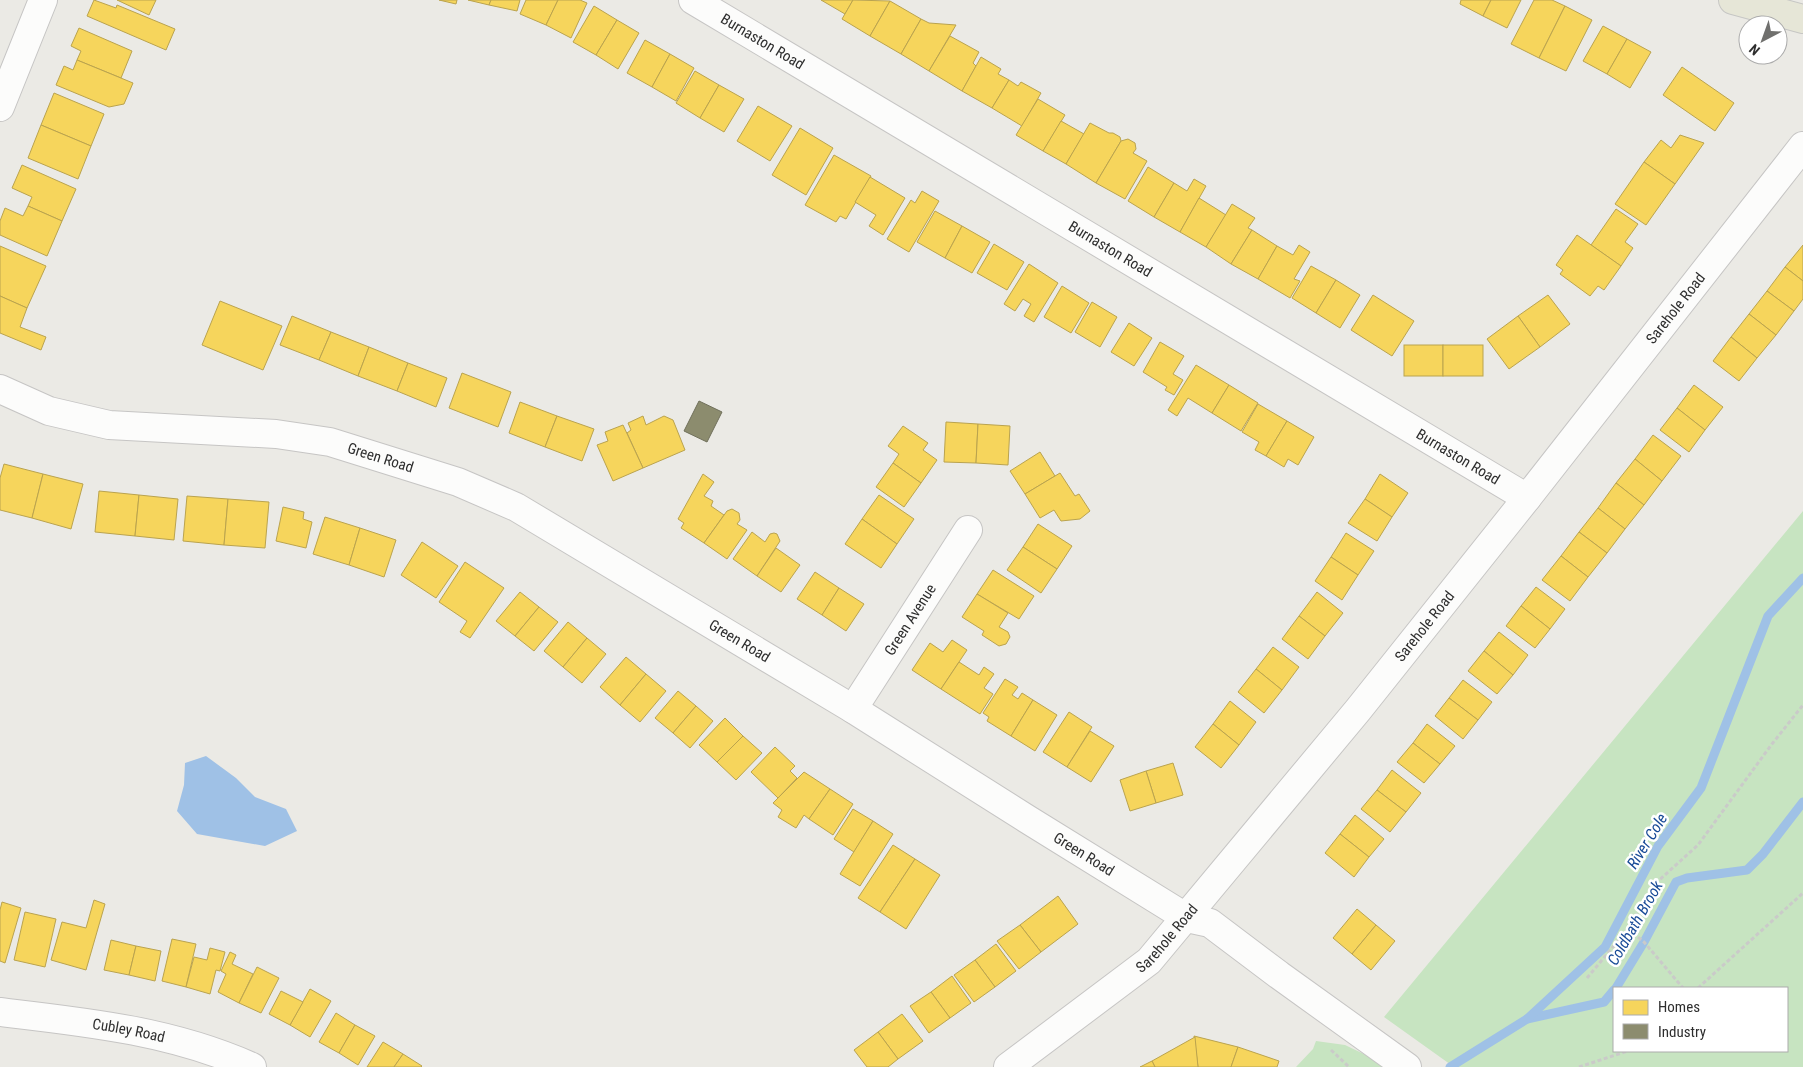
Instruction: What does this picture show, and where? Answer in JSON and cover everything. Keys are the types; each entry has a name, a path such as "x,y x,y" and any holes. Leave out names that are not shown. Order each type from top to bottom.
{"main road":[{"path":"1733,0 1803,19"}],"street":[{"path":"0,107 43,0"},
{"name":"Burnaston Road","path":"693,0 1527,498"},
{"name":"Sarehole Road","path":"1008,1067 1149,961 1187,918 1358,710 1803,146"},
{"name":"Green Road","path":"0,389 49,412 108,425 276,434 330,442 458,482 516,507 853,709 1187,918 1210,923 1407,1067"},
{"name":"Green Avenue","path":"853,709 968,530"},
{"name":"Cubley Road","path":"0,1012 83,1021 152,1033 252,1067"}],"path":[{"path":"1587,978 1628,929 1656,883 1698,845 1803,704"},
{"path":"1699,987 1803,893"},
{"path":"1628,929 1644,942 1682,987"},
{"path":"1579,1067 1625,1052"}],"green space":[{"path":"1803,511 1803,1067 1454,1067 1384,1017"},
{"path":"1316,1041 1345,1045 1391,1067 1296,1067 1313,1049"}],"water":[{"path":"206,756 236,778 255,797 286,809 297,831 265,846 197,834 177,811 184,785 185,763"}],"building: Homes":[{"path":"94,0 116,8 117,5 175,29 166,50 87,16"},
{"path":"117,0 156,0 149,15"},
{"path":"439,0 457,0 456,4"},
{"path":"468,0 491,0 489,5"},
{"path":"491,0 520,0 517,11 489,5"},
{"path":"526,0 558,0 546,25 520,14"},
{"path":"558,0 580,0 587,3 571,38 546,25"},
{"path":"821,0 853,0 845,14"},
{"path":"853,0 890,1 870,36 842,19"},
{"path":"1461,0 1491,0 1483,16 1460,4"},
{"path":"1491,0 1521,0 1507,28 1483,16"},
{"path":"1534,0 1552,0 1565,6 1539,58 1511,44"},
{"path":"890,1 921,19 901,54 870,36"},
{"path":"594,6 617,20 596,55 573,42"},
{"path":"1565,6 1592,20 1566,71 1539,58"},
{"path":"921,19 929,23 956,25 929,71 901,54"},
{"path":"617,20 639,33 618,69 596,55"},
{"path":"1603,26 1627,39 1607,74 1583,61"},
{"path":"79,28 132,51 121,78 77,60 81,51 71,46"},
{"path":"950,36 979,52 973,63 976,66 962,91 929,71"},
{"path":"1627,39 1651,52 1630,88 1607,74"},
{"path":"645,40 670,54 652,87 627,73"},
{"path":"670,54 694,68 676,101 652,87"},
{"path":"981,57 1001,69 998,74 1009,80 992,108 962,91"},
{"path":"77,60 133,83 124,104 109,107 56,85 64,66 73,70"},
{"path":"1682,67 1734,103 1715,131 1663,95"},
{"path":"695,71 719,85 700,118 676,103"},
{"path":"1009,80 1018,86 1021,82 1041,93 1022,126 992,108"},
{"path":"719,85 744,99 724,132 700,118"},
{"path":"54,93 104,114 91,146 41,125"},
{"path":"1038,99 1065,115 1043,151 1016,135"},
{"path":"758,106 792,126 770,161 737,141"},
{"path":"1061,121 1084,134 1066,164 1043,151"},
{"path":"1090,123 1120,137 1121,141 1096,183 1066,164"},
{"path":"41,125 91,146 78,179 28,158"},
{"path":"800,128 833,148 806,195 772,175"},
{"path":"1680,135 1704,143 1675,184 1644,162 1661,140 1671,148"},
{"path":"1128,139 1135,143 1136,149 1133,153 1147,161 1125,199 1096,183 1121,141"},
{"path":"834,155 871,176 846,219 840,216 836,222 805,205"},
{"path":"1644,162 1675,184 1646,225 1615,204"},
{"path":"22,165 76,189 62,221 28,206 32,197 12,188"},
{"path":"1148,167 1174,183 1154,217 1128,201"},
{"path":"870,177 905,198 883,235 869,226 876,215 855,202"},
{"path":"1194,179 1206,186 1180,232 1154,217 1174,183 1187,191"},
{"path":"922,191 939,201 909,252 887,239 911,200 915,203"},
{"path":"1199,198 1226,215 1206,247 1180,232"},
{"path":"1232,204 1255,218 1248,228 1252,230 1231,264 1206,247"},
{"path":"28,206 62,221 47,256 0,235 0,221 5,208 23,216"},
{"path":"1616,209 1638,224 1625,242 1633,248 1621,266 1591,245"},
{"path":"935,211 962,226 945,258 917,242"},
{"path":"962,226 990,242 972,273 945,258"},
{"path":"1252,230 1277,246 1258,279 1231,264"},
{"path":"1577,235 1621,266 1604,290 1598,286 1590,296 1560,274 1563,270 1556,265"},
{"path":"994,244 1024,262 1007,290 977,273"},
{"path":"1299,245 1310,252 1294,279 1300,281 1290,298 1258,279 1277,246 1293,255"},
{"path":"1803,245 1803,281 1785,267"},
{"path":"0,246 46,266 27,308 0,296"},
{"path":"1029,264 1058,283 1034,322 1024,316 1031,304 1023,299 1015,311 1004,304"},
{"path":"1311,266 1336,280 1316,313 1292,298"},
{"path":"1785,267 1803,281 1803,299 1794,311 1767,291"},
{"path":"1336,280 1360,295 1340,328 1316,313"},
{"path":"1062,286 1089,303 1071,333 1044,317"},
{"path":"1767,291 1794,311 1776,335 1749,314"},
{"path":"1373,295 1414,321 1392,356 1351,330"},
{"path":"1548,295 1570,324 1540,347 1518,316"},
{"path":"0,296 27,308 20,327 46,337 41,350 0,333"},
{"path":"220,301 282,326 263,370 202,345"},
{"path":"1092,302 1117,317 1100,347 1075,332"},
{"path":"1749,314 1776,335 1757,358 1731,337"},
{"path":"292,316 331,332 319,360 280,345"},
{"path":"1518,316 1540,347 1509,369 1487,339"},
{"path":"1129,323 1152,338 1134,366 1111,352"},
{"path":"331,332 369,347 358,376 319,360"},
{"path":"1731,337 1757,358 1739,381 1713,361"},
{"path":"1160,342 1184,356 1173,374 1183,380 1174,395 1165,390 1167,387 1143,372"},
{"path":"1404,345 1443,345 1443,376 1404,376"},
{"path":"1443,345 1483,345 1483,376 1443,376"},
{"path":"369,347 408,363 397,391 358,376"},
{"path":"408,363 447,378 436,407 397,391"},
{"path":"1196,365 1229,385 1212,413 1188,398 1177,416 1168,410"},
{"path":"462,373 511,392 498,427 449,408"},
{"path":"1229,385 1258,403 1241,431 1212,413"},
{"path":"1694,385 1723,407 1705,430 1677,408"},
{"path":"520,402 557,416 545,447 509,433"},
{"path":"1258,404 1287,421 1266,456 1255,450 1259,442 1242,432"},
{"path":"1677,408 1705,430 1689,452 1660,430"},
{"path":"557,416 594,429 582,461 545,447"},
{"path":"643,416 646,425 664,416 673,420 685,450 643,468 627,433 631,430 628,423"},
{"path":"1287,421 1314,437 1298,465 1288,459 1284,467 1266,456"},
{"path":"946,422 978,424 976,463 944,462"},
{"path":"978,424 1010,426 1008,465 976,463"},
{"path":"623,425 643,468 613,481 597,445 608,441 605,432"},
{"path":"903,426 928,443 923,450 937,460 921,483 893,463 899,454 888,446"},
{"path":"1653,435 1681,456 1662,481 1635,459"},
{"path":"1040,452 1055,476 1025,494 1010,471"},
{"path":"1635,459 1662,481 1644,505 1616,483"},
{"path":"893,463 921,483 904,507 876,487"},
{"path":"4,464 43,474 32,518 0,510 0,478"},
{"path":"1060,473 1075,496 1079,494 1090,511 1080,519 1061,521 1054,510 1040,518 1025,494"},
{"path":"43,474 83,484 71,529 32,518"},
{"path":"703,474 714,482 704,496 713,501 711,506 724,515 704,543 681,528 684,523 678,519"},
{"path":"1380,474 1408,493 1392,517 1365,499"},
{"path":"1616,483 1644,505 1625,529 1598,508"},
{"path":"99,491 139,495 135,536 95,532"},
{"path":"139,495 178,499 174,540 135,536"},
{"path":"879,495 914,519 897,544 862,519"},
{"path":"187,496 228,499 224,545 183,541"},
{"path":"228,499 269,502 265,548 224,545"},
{"path":"1365,499 1392,517 1377,541 1348,523"},
{"path":"283,507 304,512 303,519 312,522 306,548 276,541"},
{"path":"1598,508 1625,529 1607,553 1579,532"},
{"path":"732,509 739,513 740,520 737,524 747,530 727,559 704,543 727,511"},
{"path":"325,517 360,528 349,565 313,554"},
{"path":"862,519 897,544 881,568 845,544"},
{"path":"1038,524 1072,546 1057,569 1023,547"},
{"path":"360,528 396,540 384,577 349,565"},
{"path":"752,532 765,542 770,534 774,533 777,534 780,541 757,576 733,559"},
{"path":"1579,532 1607,553 1588,577 1561,556"},
{"path":"1346,533 1374,551 1358,575 1331,557"},
{"path":"422,542 458,566 436,598 401,575"},
{"path":"1023,547 1057,569 1041,593 1007,570"},
{"path":"776,548 800,565 781,592 757,576"},
{"path":"1561,556 1588,577 1570,601 1542,580"},
{"path":"1331,557 1358,575 1342,600 1315,581"},
{"path":"465,562 504,588 470,638 460,632 467,621 439,602"},
{"path":"993,570 1034,596 1019,619 977,594"},
{"path":"815,572 839,588 822,615 797,599"},
{"path":"1536,587 1565,609 1550,629 1521,606"},
{"path":"839,588 864,604 846,631 822,615"},
{"path":"520,592 539,607 515,636 496,621"},
{"path":"1317,592 1343,613 1325,636 1299,616"},
{"path":"977,594 1008,613 999,627 1008,632 1010,637 1006,644 999,646 982,635 984,631 962,617"},
{"path":"1521,606 1550,629 1535,648 1506,626"},
{"path":"539,607 558,622 534,651 515,636"},
{"path":"1299,616 1325,636 1308,659 1282,639"},
{"path":"568,622 587,638 563,667 544,651"},
{"path":"1499,632 1528,655 1513,675 1484,651"},
{"path":"587,638 606,654 582,683 563,667"},
{"path":"952,640 967,650 941,689 912,670 930,643 943,652"},
{"path":"1273,647 1299,667 1282,690 1256,669"},
{"path":"1484,651 1513,675 1497,694 1468,671"},
{"path":"626,657 646,674 620,705 600,687"},
{"path":"959,662 979,675 984,667 994,674 984,688 993,694 980,714 941,689"},
{"path":"1256,669 1282,690 1264,713 1238,692"},
{"path":"646,674 666,691 640,722 620,705"},
{"path":"1005,679 1018,687 1012,695 1018,699 1022,693 1033,700 1011,736 987,721 989,717 983,713"},
{"path":"1463,680 1492,702 1478,720 1449,698"},
{"path":"678,691 696,706 673,733 655,718"},
{"path":"1449,698 1478,720 1463,739 1435,716"},
{"path":"1033,700 1057,715 1035,751 1011,736"},
{"path":"1230,701 1256,722 1239,745 1213,724"},
{"path":"696,706 713,721 690,748 673,733"},
{"path":"1069,712 1092,727 1067,767 1043,752"},
{"path":"725,718 743,736 717,762 699,745"},
{"path":"1213,724 1239,745 1221,768 1195,747"},
{"path":"1427,724 1455,746 1440,764 1413,743"},
{"path":"1090,731 1114,746 1091,782 1067,767"},
{"path":"743,736 762,753 736,780 717,762"},
{"path":"1413,743 1440,764 1424,783 1397,762"},
{"path":"775,747 795,766 790,771 797,778 778,798 751,772"},
{"path":"1173,763 1183,795 1156,803 1146,771"},
{"path":"1392,770 1421,793 1406,812 1377,790"},
{"path":"1146,771 1156,803 1130,811 1120,780"},
{"path":"804,772 830,789 809,819 804,815 796,828 778,817 782,810 773,803"},
{"path":"830,789 853,804 833,835 809,819"},
{"path":"1377,790 1406,812 1390,832 1361,809"},
{"path":"853,809 873,821 854,852 834,839"},
{"path":"1355,815 1384,839 1369,857 1340,834"},
{"path":"873,821 893,834 860,886 840,874"},
{"path":"1340,834 1369,857 1354,877 1325,853"},
{"path":"893,845 915,859 880,912 858,898"},
{"path":"915,859 940,875 906,929 880,912"},
{"path":"1058,896 1078,924 1041,952 1020,925"},
{"path":"94,900 105,904 86,970 51,960 62,922 86,928"},
{"path":"2,902 21,908 5,963 0,961 0,910"},
{"path":"1357,909 1376,925 1352,954 1333,938"},
{"path":"25,912 56,919 45,967 14,960"},
{"path":"1020,925 1041,952 1019,969 997,941"},
{"path":"1376,925 1395,941 1371,970 1352,954"},
{"path":"172,939 196,944 186,987 162,981"},
{"path":"111,940 136,946 129,975 104,970"},
{"path":"996,944 1016,971 995,987 975,960"},
{"path":"136,946 161,951 155,981 129,975"},
{"path":"210,948 225,952 220,971 216,970 210,994 186,987 194,957 207,960"},
{"path":"230,952 236,955 232,964 253,974 239,1003 218,992 226,974 221,971"},
{"path":"975,960 995,987 974,1002 954,975"},
{"path":"257,967 279,978 261,1013 239,1003"},
{"path":"952,976 971,1003 950,1018 931,992"},
{"path":"310,989 331,1001 310,1037 290,1025"},
{"path":"281,991 303,1002 290,1025 269,1014"},
{"path":"931,992 950,1018 929,1033 910,1006"},
{"path":"336,1013 355,1025 339,1053 319,1042"},
{"path":"902,1014 923,1041 898,1059 878,1032"},
{"path":"355,1025 375,1036 358,1065 339,1053"},
{"path":"878,1032 898,1059 888,1067 867,1067 854,1050"},
{"path":"1194,1036 1238,1047 1231,1067 1198,1067"},
{"path":"1195,1037 1198,1067 1155,1067 1152,1061"},
{"path":"383,1042 403,1054 394,1067 367,1067"},
{"path":"1238,1047 1279,1061 1277,1067 1231,1067"},
{"path":"403,1054 422,1066 394,1067"},
{"path":"1152,1061 1155,1067 1140,1067"}],"building: Industry":[{"path":"699,401 722,412 707,442 684,431"}],"waterway":[{"name":"River Cole","path":"1450,1067 1527,1019 1605,947 1658,846 1701,788 1768,616 1803,578"},
{"name":"Coldbath Brook","path":"1617,987 1644,942 1676,882 1687,878 1747,870 1763,854 1803,802"},
{"name":"Coldbath Brook","path":"1527,1019 1604,1002 1613,991"}]}
